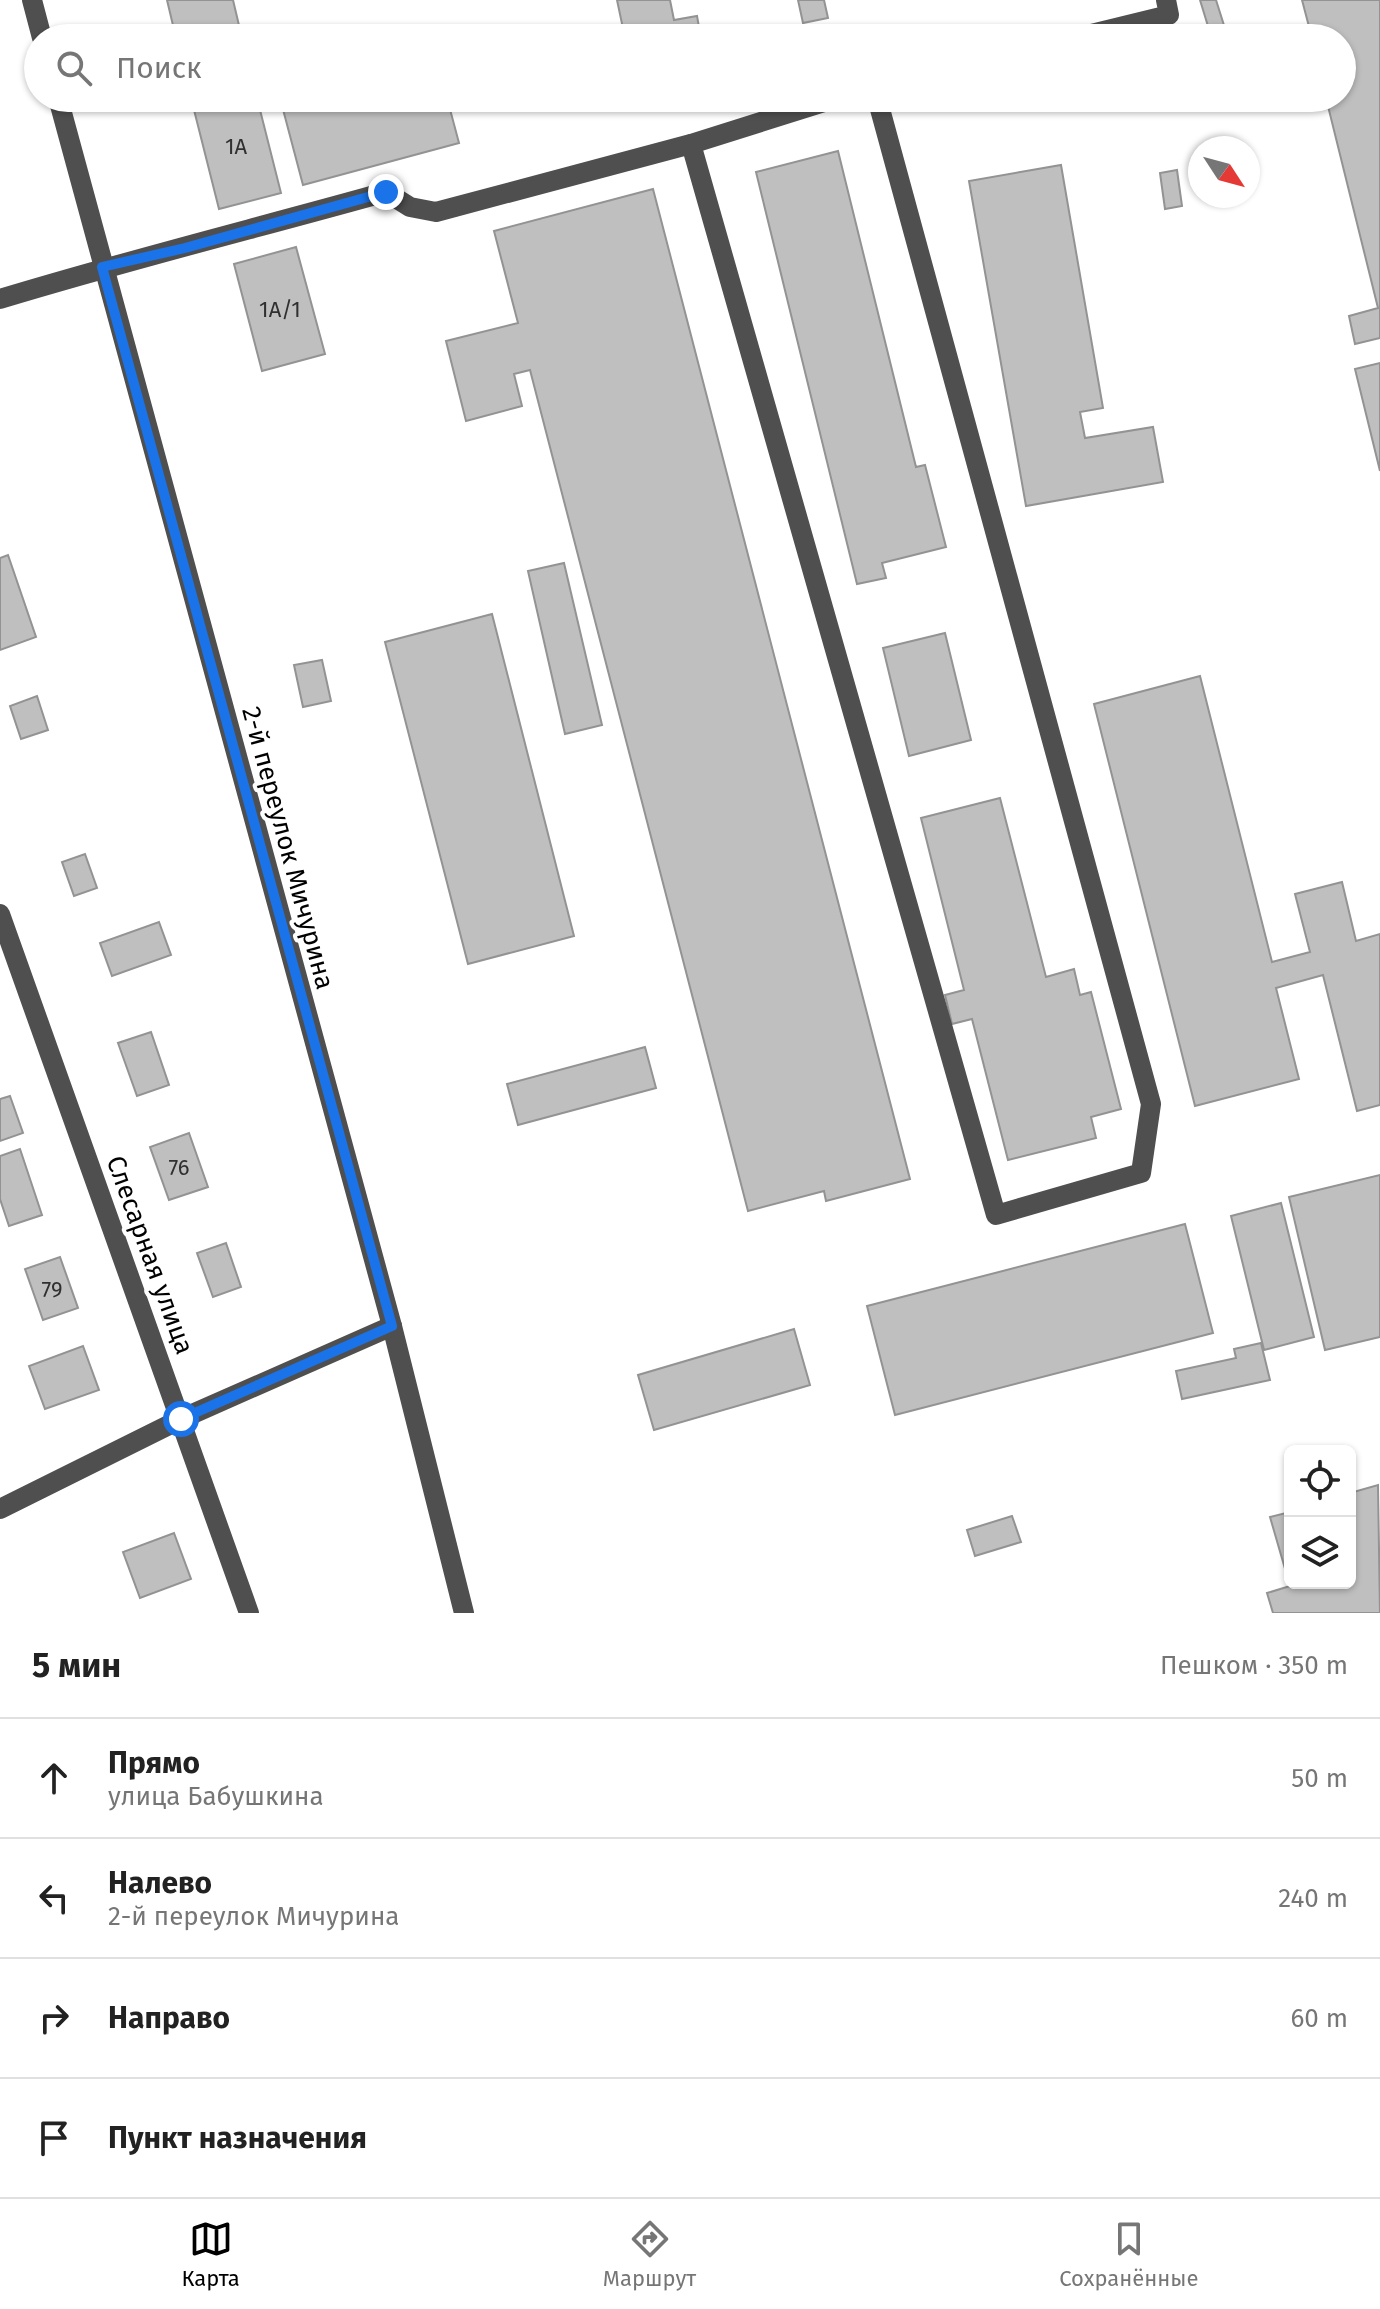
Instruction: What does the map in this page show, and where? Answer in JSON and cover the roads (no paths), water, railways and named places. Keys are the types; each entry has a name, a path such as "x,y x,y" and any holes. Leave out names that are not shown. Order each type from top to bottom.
{"street":[{"path":"32,0 38,24"},
{"path":"1132,24 1169,15 1166,0"},
{"name":"2-й переулок Мичурина","path":"62,112 392,1326 464,1613"},
{"path":"0,299 102,267 185,248 386,192 410,207 436,212 691,144 793,112"},
{"path":"691,144 996,1215 1141,1173 1151,1104 881,112"},
{"name":"Слесарная улица","path":"0,914 249,1613"},
{"path":"0,1509 181,1419 392,1326"}]}
